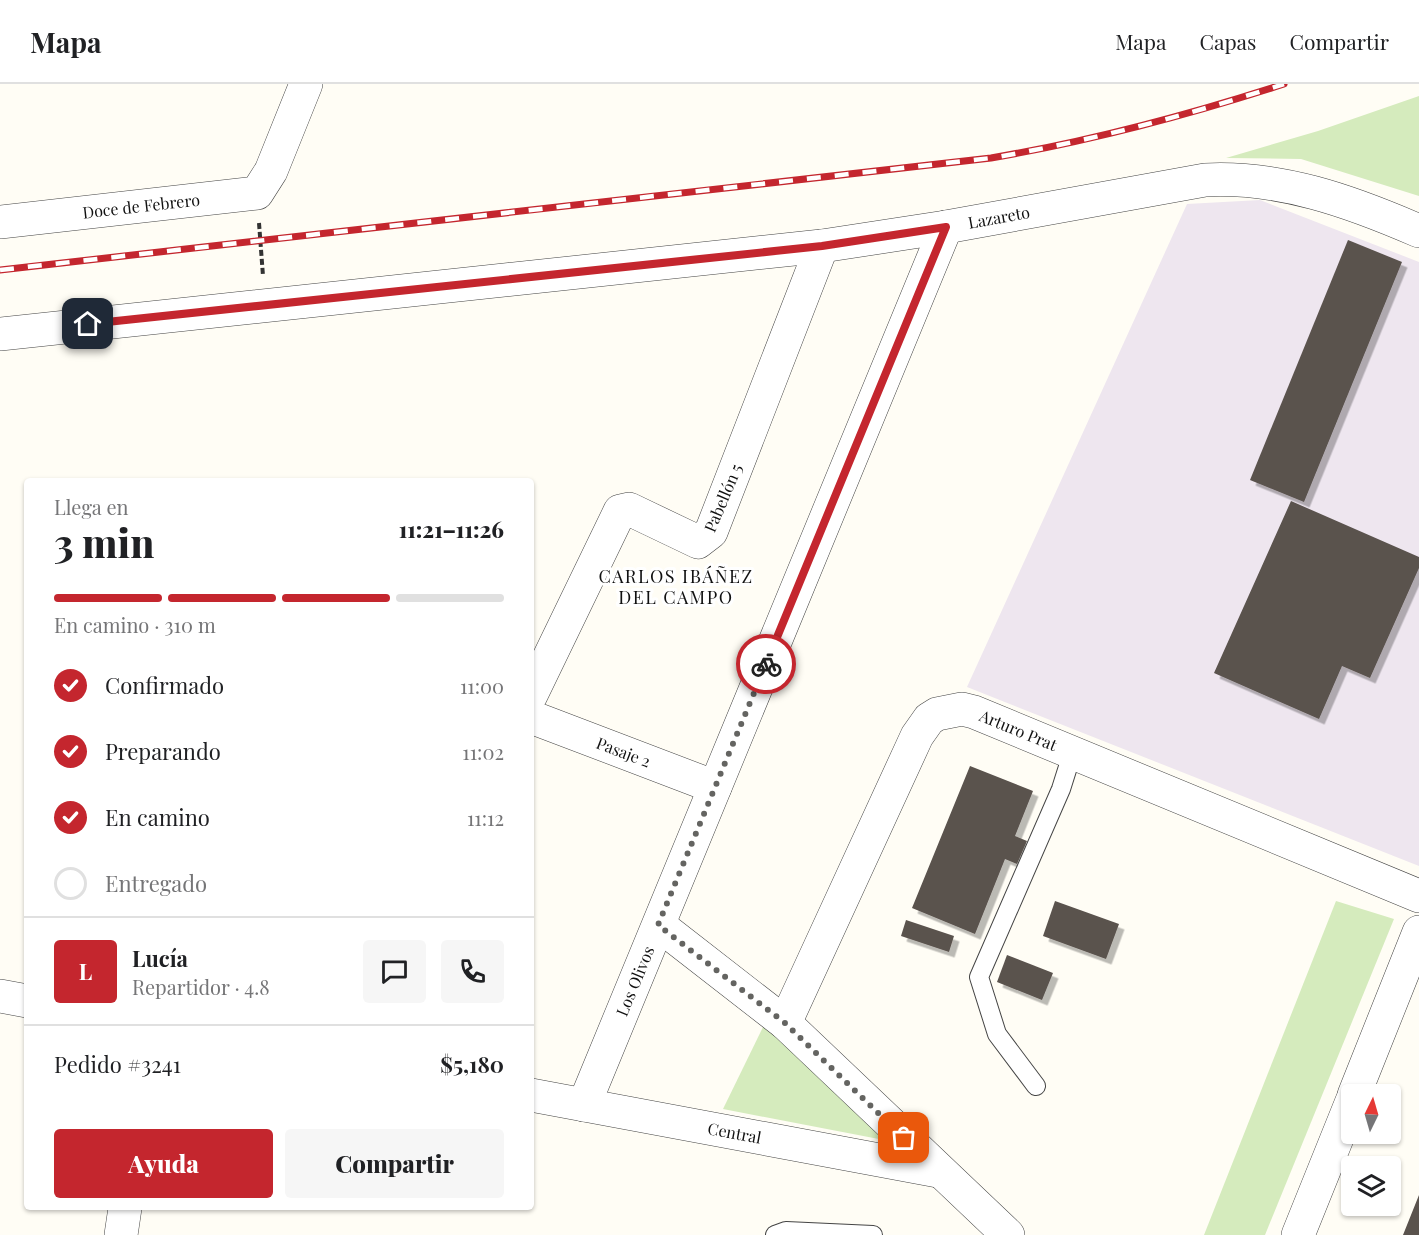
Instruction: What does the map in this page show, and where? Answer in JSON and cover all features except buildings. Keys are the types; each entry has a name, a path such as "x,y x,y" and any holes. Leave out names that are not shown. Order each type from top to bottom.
{"street":[{"path":"264,182 306,84"},
{"name":"Lazareto","path":"0,334 822,246 946,227 1205,180 1231,179 1283,184 1311,191 1419,231"},
{"name":"Doce de Febrero","path":"0,222 264,182"},
{"name":"Los Olivos","path":"584,1105 946,227"},
{"name":"Pabellón 5","path":"534,689 620,512 629,509 698,542 711,532 822,246"},
{"name":"Arturo Prat","path":"785,1023 917,736 929,719 949,710 962,709 1073,751 1419,896"},
{"name":"Pasaje 2","path":"534,718 715,787"},
{"path":"658,925 785,1023 938,1171 1008,1235"},
{"path":"1358,1084 1419,932"},
{"path":"0,996 24,1000"},
{"name":"Central","path":"534,1096 938,1171"},
{"path":"1298,1235 1341,1128"},
{"path":"121,1235 125,1210"}],"lane":[{"path":"1036,1086 997,1034 979,977 1061,789 1073,751"},
{"path":"775,1235 786,1231 873,1235"}],"path":[{"path":"264,182 265,305"}],"shaded area":[{"path":"1260,200 1419,262 1419,866 967,687 1187,204"}],"green space":[{"path":"1419,96 1419,196 1301,159 1226,158 1318,131"},
{"path":"1336,901 1394,919 1265,1235 1204,1235"},
{"path":"765,1023 884,1140 723,1109"}],"railway":[{"path":"0,270 991,158 1065,144 1139,126 1284,84"}],"way so far":[{"path":"766,664 658,925 785,1023 904,1138"}],"district":[{"name":"CARLOS IBÁÑEZ DEL CAMPO","path":"676,587"}],"route":[{"path":"88,324 822,246 946,227 766,664"}]}
